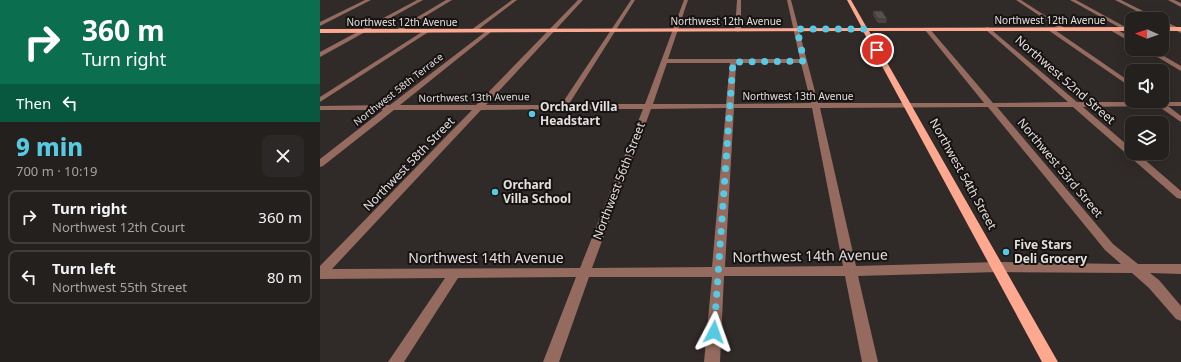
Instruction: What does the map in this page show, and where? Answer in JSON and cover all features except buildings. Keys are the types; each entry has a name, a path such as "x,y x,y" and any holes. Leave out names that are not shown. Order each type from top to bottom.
{"main road":[{"name":"Northwest 54th Street","path":"849,0 1050,362"},
{"name":"Northwest 12th Avenue","path":"320,31 1125,29"},
{"path":"1169,29 1180,30"}],"street":[{"path":"320,24 369,0"},
{"path":"320,55 421,0"},
{"path":"397,31 450,0"},
{"path":"473,31 515,0"},
{"name":"Northwest 58th Street","path":"320,274 581,0"},
{"path":"563,106 633,0"},
{"name":"Northwest 56th Street","path":"551,362 665,61 686,0"},
{"path":"738,30 739,0"},
{"path":"789,0 815,105 870,362"},
{"path":"1018,0 1063,29"},
{"path":"1072,0 1125,27"},
{"path":"1117,0 1142,12"},
{"path":"1170,0 1181,5"},
{"path":"1169,25 1180,30"},
{"name":"Northwest 53rd Street","path":"927,29 1109,247 1154,284 1181,316"},
{"name":"Northwest 52nd Street","path":"988,29 1181,196"},
{"path":"1050,29 1125,81"},
{"path":"1112,29 1125,37"},
{"path":"320,100 427,31"},
{"name":"Northwest 58th Terrace","path":"320,164 489,31"},
{"path":"1159,56 1181,69"},
{"path":"665,61 804,61"},
{"path":"712,362 733,62"},
{"name":"Northwest 13th Avenue","path":"1169,103 1181,104"},
{"name":"Northwest 13th Avenue","path":"320,108 815,105 1076,106 1125,104"},
{"path":"1165,108 1181,120"},
{"name":"Northwest 14th Avenue","path":"320,274 851,271 998,267 1181,269"},
{"path":"396,362 455,273"}],"place":[{"name":"Orchard Villa Headstart","path":"532,114"},
{"name":"Orchard Villa School","path":"495,192"},
{"name":"Five Stars Deli Grocery","path":"1006,252"}],"route":[{"path":"714,332 733,62 804,61 797,29 865,29 877,50"}]}
